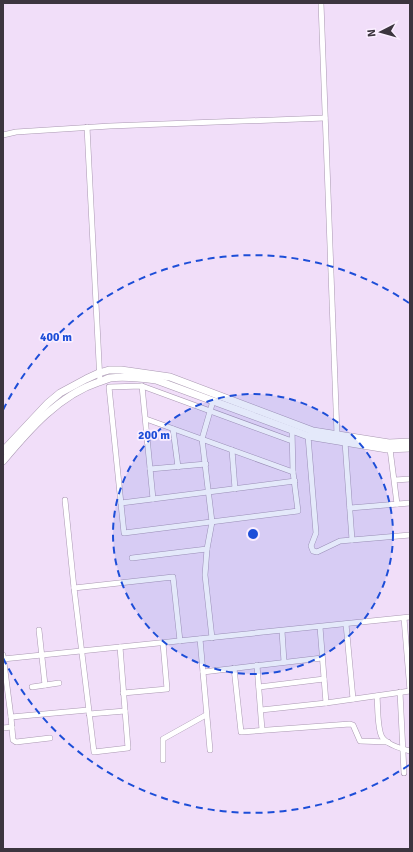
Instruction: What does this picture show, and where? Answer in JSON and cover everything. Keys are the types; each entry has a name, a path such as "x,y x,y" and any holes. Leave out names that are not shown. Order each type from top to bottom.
{"street":[{"path":"321,3 337,435"},
{"path":"3,135 16,132 87,127 325,118"},
{"path":"87,127 100,382"},
{"path":"3,451 48,402 60,393 86,378 109,370 121,370 170,377 306,429 389,443 410,442"},
{"path":"4,458 51,409 64,399 90,385 108,378 123,377 138,377 156,380 308,436 390,449 410,448"},
{"path":"292,430 293,472 298,511 124,533 109,387 142,386 292,441"},
{"path":"142,386 153,499"},
{"path":"212,638 205,575 207,549 212,522 202,439 213,401"},
{"path":"146,419 293,472"},
{"path":"173,429 178,467"},
{"path":"308,436 316,532 311,546 313,551 317,552 340,541 410,535"},
{"path":"345,442 352,540"},
{"path":"390,449 397,504"},
{"path":"232,450 235,488"},
{"path":"150,469 206,464"},
{"path":"395,480 410,479"},
{"path":"121,503 295,481"},
{"path":"65,500 81,651 94,752 128,748 120,647"},
{"path":"350,508 410,503"},
{"path":"132,558 207,549"},
{"path":"74,588 173,577 180,641"},
{"path":"3,659 407,618 410,691 326,703 261,710"},
{"path":"346,624 353,699"},
{"path":"320,627 326,703"},
{"path":"39,630 45,685"},
{"path":"282,631 284,662"},
{"path":"200,639 210,750"},
{"path":"124,693 167,689 163,643"},
{"path":"3,655 13,740 16,742 50,738"},
{"path":"203,672 322,658"},
{"path":"257,665 262,730"},
{"path":"234,668 241,732 350,724 353,725 360,741 388,742"},
{"path":"259,687 324,679"},
{"path":"32,687 59,683"},
{"path":"400,692 404,773"},
{"path":"377,696 382,737 388,742 410,752"},
{"path":"11,717 125,711"},
{"path":"163,760 163,739 206,715"},
{"path":"3,728 12,726"}]}
